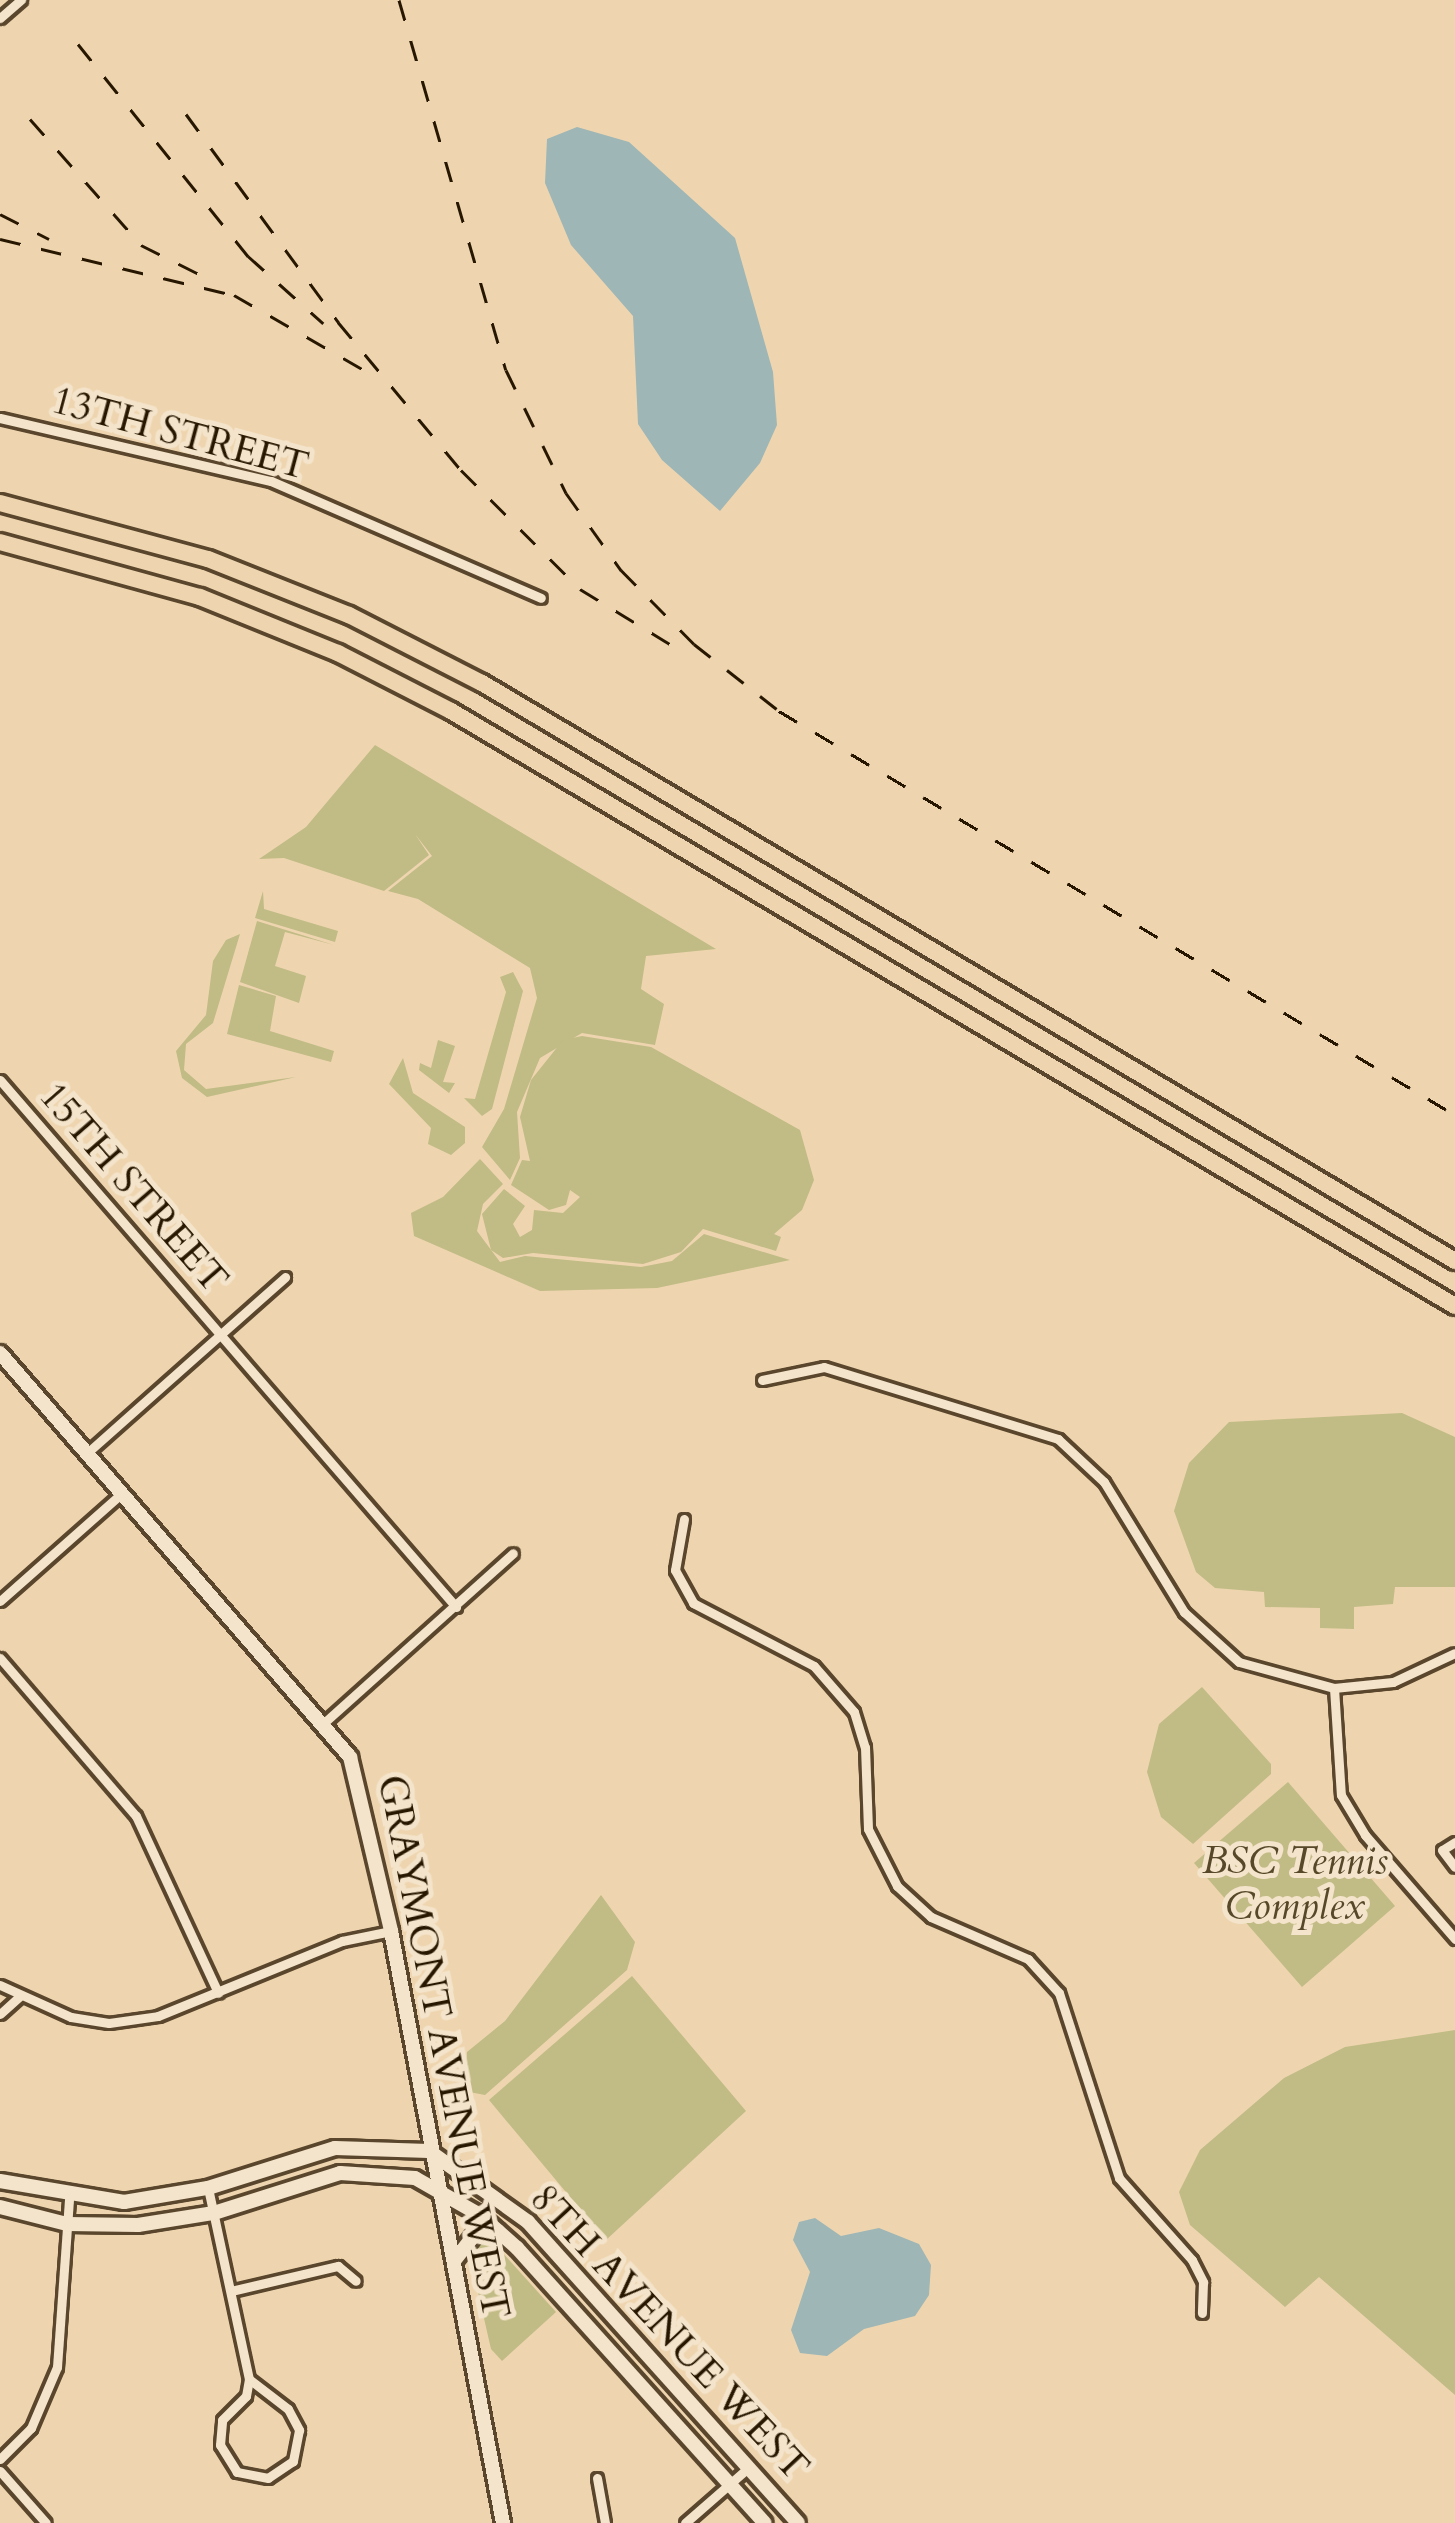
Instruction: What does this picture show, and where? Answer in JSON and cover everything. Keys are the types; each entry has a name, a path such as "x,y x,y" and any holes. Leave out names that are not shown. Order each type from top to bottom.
{"highway":[{"path":"0,503 208,559 349,615 482,683 1455,1261"},
{"path":"0,542 200,596 451,711 1455,1306"}],"main road":[{"name":"GRAYMONT AVENUE WEST","path":"0,1353 326,1721 362,1788 503,2523"},
{"path":"0,2181 70,2198 124,2202 208,2188 335,2148 429,2151"},
{"name":"8TH AVENUE WEST","path":"429,2151 528,2222 799,2523"},
{"path":"0,2207 67,2224 139,2225 214,2213 340,2173 396,2174 440,2189"},
{"name":"8TH AVENUE WEST","path":"440,2189 498,2231 765,2523"},
{"path":"454,2261 477,2232 498,2231"}],"street":[{"path":"2,10 21,0"},
{"name":"13TH STREET","path":"0,418 271,481 541,598"},
{"name":"15TH STREET","path":"0,1080 456,1607"},
{"path":"86,1454 285,1277"},
{"path":"762,1380 824,1367 1058,1438 1104,1482 1213,1645 1275,1676 1334,1688 1393,1682 1455,1654"},
{"path":"0,1601 121,1494"},
{"path":"684,1520 675,1570 714,1620 814,1666 840,1691 865,1747 868,1829 897,1886 932,1917 1028,1959 1060,1993 1119,2178 1192,2260 1203,2282 1202,2313"},
{"path":"326,1721 513,1553"},
{"path":"0,1658 136,1816 218,1993"},
{"path":"1334,1688 1341,1795 1365,1834 1455,1939"},
{"path":"1455,1842 1442,1850 1455,1867"},
{"path":"0,1985 20,1996 109,2024 158,2016 342,1941 391,1930"},
{"path":"0,2014 20,1996"},
{"path":"208,2188 249,2379 246,2396 222,2420 220,2445 237,2472 268,2478 293,2461 298,2430 288,2409 249,2379"},
{"path":"0,2459 31,2428 57,2367 70,2198"},
{"path":"231,2290 338,2266 356,2281"},
{"path":"685,2523 748,2468"},
{"path":"0,2471 46,2523"},
{"path":"597,2478 604,2523"}],"green space":[{"path":"375,745 716,949 646,956 641,989 664,1004 655,1045 582,1033 540,1058 517,1112 520,1158 510,1180 482,1147 504,1109 537,998 530,968 418,899 388,891 432,856 415,834 429,855 384,891 284,858 259,859 306,827"},
{"path":"263,891 264,909 338,931 335,942 255,918"},
{"path":"257,921 334,945 285,932 275,966 306,976 299,1003 240,982"},
{"path":"240,934 213,1023 186,1044 184,1070 206,1089 296,1077 207,1097 182,1078 176,1051 206,1015 213,961 226,940"},
{"path":"513,972 523,991 492,1109 482,1116 464,1098 475,1099 506,992 500,977"},
{"path":"239,985 276,996 270,1031 334,1051 331,1062 227,1034"},
{"path":"582,1036 651,1047 800,1130 814,1180 802,1210 774,1234 781,1237 776,1251 703,1229 681,1252 643,1264 533,1253 503,1258 491,1250 482,1214 504,1189 525,1206 513,1224 520,1237 532,1230 534,1210 563,1213 580,1197 570,1190 566,1205 549,1210 511,1185 522,1160 530,1161 520,1117 531,1080 563,1040"},
{"path":"438,1040 455,1046 443,1082 455,1083 449,1093 419,1070 420,1063 431,1068"},
{"path":"403,1058 413,1093 465,1127 465,1143 451,1155 428,1144 431,1128 389,1084"},
{"path":"480,1159 503,1184 483,1204 477,1231 500,1262 525,1256 641,1267 672,1261 704,1234 790,1260 657,1288 540,1291 414,1236 411,1213 443,1197"},
{"path":"1402,1413 1455,1437 1455,1587 1395,1587 1393,1604 1354,1607 1354,1629 1320,1628 1320,1608 1265,1607 1264,1592 1215,1588 1196,1572 1174,1511 1189,1463 1229,1422"},
{"path":"1202,1687 1271,1764 1271,1774 1193,1844 1161,1817 1147,1772 1159,1724"},
{"name":"BSC Tennis Complex","path":"1288,1782 1395,1906 1302,1987 1194,1863"},
{"path":"601,1895 635,1942 627,1970 485,2095 464,2091 467,2052 505,2021"},
{"path":"632,1976 746,2111 606,2240 489,2100"},
{"path":"1455,2030 1455,2395 1319,2277 1285,2307 1190,2225 1179,2192 1200,2150 1284,2078 1345,2047"},
{"path":"491,2240 556,2312 502,2361 491,2349 470,2257 475,2244"}],"water":[{"path":"577,127 629,142 735,238 773,372 777,425 760,463 720,511 662,460 638,424 633,316 571,245 545,183 547,139"},
{"path":"815,2218 841,2236 879,2228 919,2244 931,2265 929,2295 915,2316 864,2329 827,2356 800,2353 791,2330 810,2272 793,2240 799,2222"}],"railway":[{"path":"399,0 506,370 566,493 621,570 694,644 779,711 1455,1115"},
{"path":"78,44 248,256 323,323"},
{"path":"186,114 338,322 461,470 580,589 686,654"},
{"path":"30,119 141,245 201,275"},
{"path":"0,214 49,239"},
{"path":"0,239 234,295 364,370"}]}
